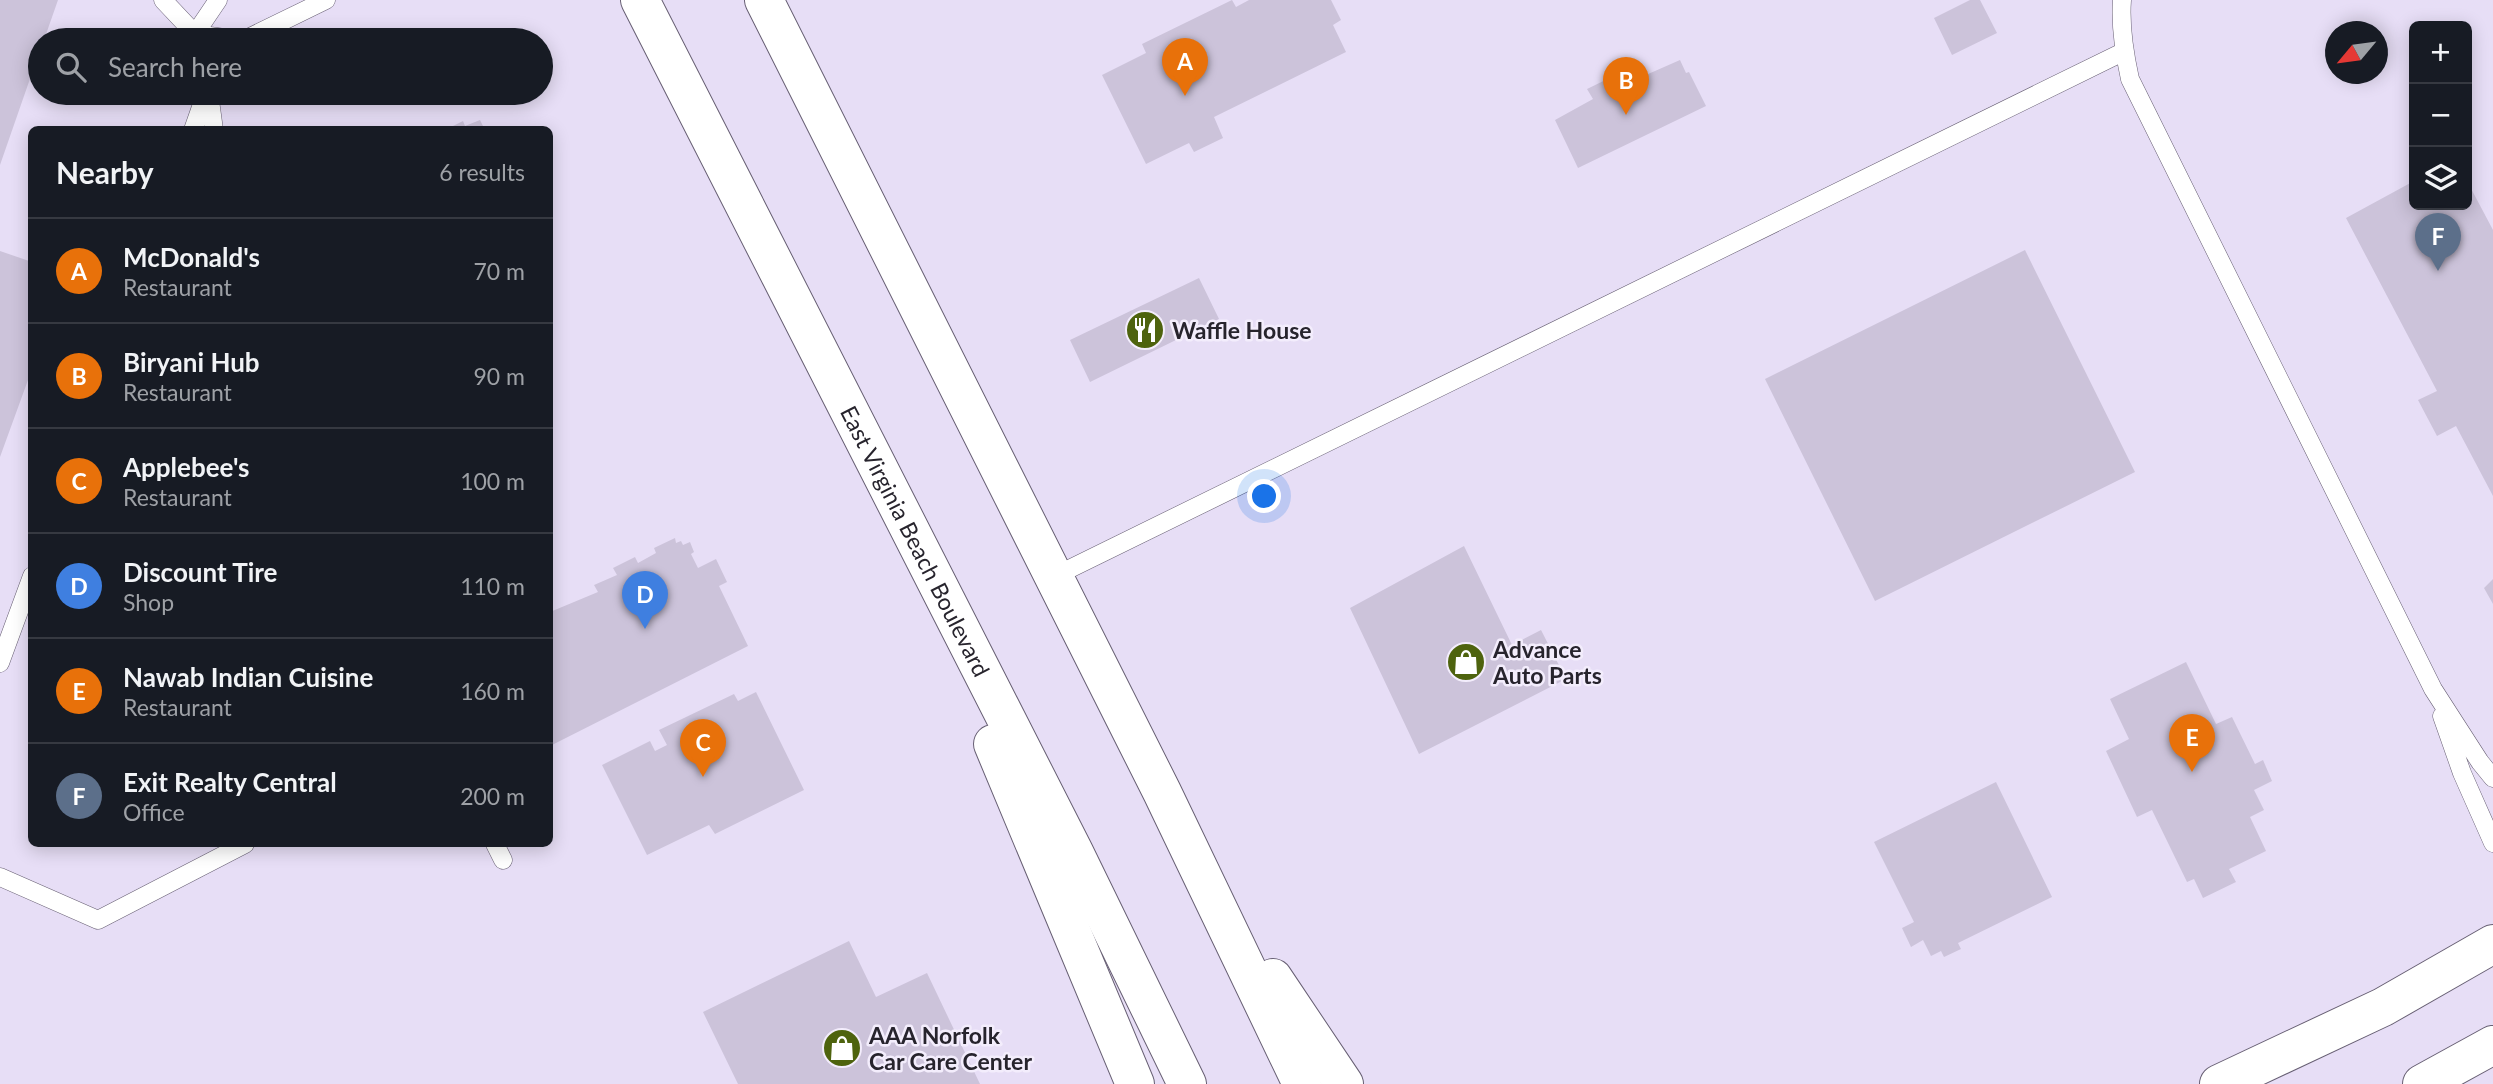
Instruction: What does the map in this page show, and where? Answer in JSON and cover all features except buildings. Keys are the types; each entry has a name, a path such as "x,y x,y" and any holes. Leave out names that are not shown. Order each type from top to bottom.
{"main road":[{"name":"East Virginia Beach Boulevard","path":"640,0 1074,852 1187,1084"},
{"path":"764,0 1195,861 1302,1084"},
{"path":"964,638 993,745 1135,1084"},
{"path":"1195,861 1344,1084"},
{"path":"2219,1084 2383,1007 2493,944"},
{"path":"2422,1084 2493,1045"}],"lane":[{"path":"163,0 188,28"},
{"path":"201,28 218,0"},
{"path":"267,28 327,0"},
{"path":"2122,0 2123,52 2130,79 2433,689 2493,778"},
{"path":"1054,577 2123,52"},
{"path":"195,126 203,105"},
{"path":"210,105 213,126"},
{"path":"0,663 28,587"},
{"path":"2433,689 2462,773 2493,843"},
{"path":"0,877 98,920 239,847"}],"place":[{"name":"McDonald's","path":"1185,96"},
{"name":"Biryani Hub","path":"1626,115"},
{"name":"Exit Realty Central","path":"2438,271"},
{"name":"Waffle House","path":"1145,330"},
{"name":"Discount Tire","path":"645,629"},
{"name":"Advance Auto Parts","path":"1466,662"},
{"name":"Nawab Indian Cuisine","path":"2192,772"},
{"name":"Applebee's","path":"703,777"},
{"name":"AAA Norfolk Car Care Center","path":"842,1048"}]}
